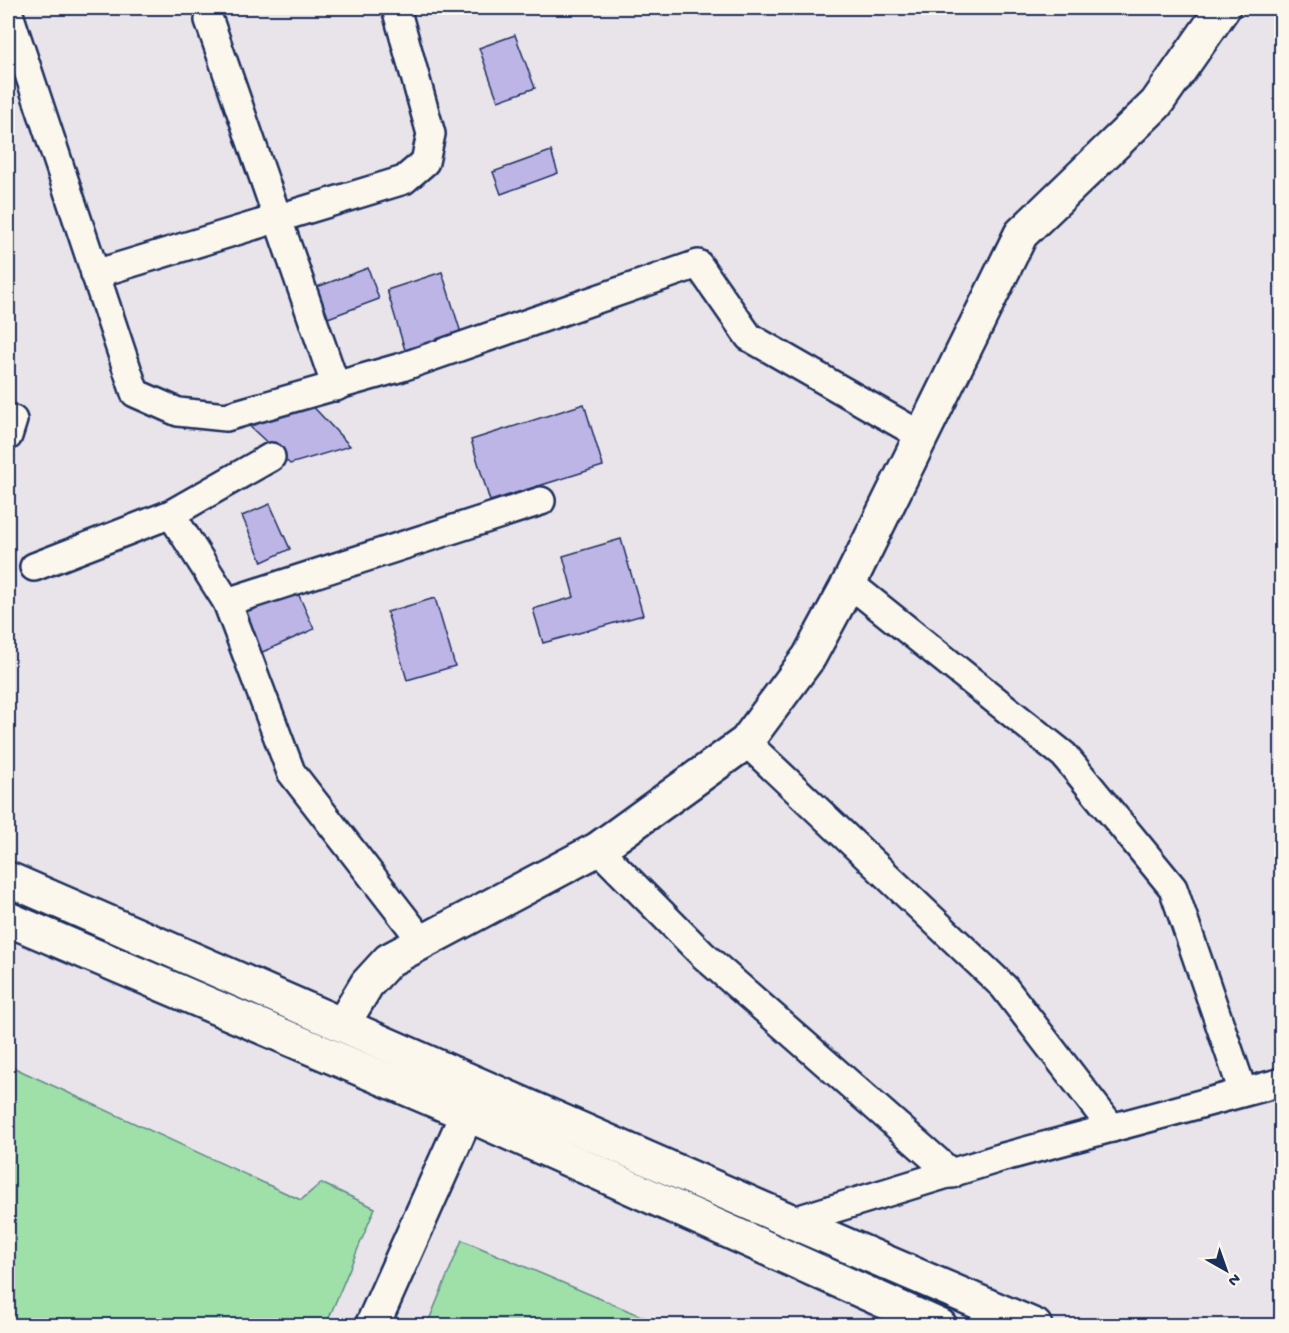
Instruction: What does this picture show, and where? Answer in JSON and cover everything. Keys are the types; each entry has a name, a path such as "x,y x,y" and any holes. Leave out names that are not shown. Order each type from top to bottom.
{"main road":[{"path":"343,1024 367,984 389,960 598,849 746,742 809,657 849,583 1021,234 1156,104 1223,8"},
{"path":"8,879 484,1085 790,1222 1035,1326"},
{"path":"8,919 467,1114 940,1326"},
{"path":"372,1326 467,1114 484,1085"}],"street":[{"path":"96,274 404,180 425,162 431,134 396,8"},
{"path":"8,11 135,393 178,412 226,417 336,387 698,264 749,337 920,435"},
{"path":"209,20 336,387"},
{"path":"34,567 171,514 271,457"},
{"path":"226,602 541,501"},
{"path":"171,514 226,602 291,772 422,941"},
{"path":"849,583 1064,755 1173,888 1243,1092"},
{"path":"746,742 1004,987 1112,1128"},
{"path":"598,849 703,955 952,1174"},
{"path":"790,1222 1000,1158 1281,1082"}],"green space":[{"path":"8,1065 301,1200 321,1183 375,1208 326,1325 8,1325"},
{"path":"462,1240 662,1325 427,1325"}],"building":[{"path":"515,35 535,88 498,101 479,48"},
{"path":"551,151 558,173 501,194 493,172"},
{"path":"368,268 379,299 328,318 317,287"},
{"path":"442,272 461,333 405,350 387,290"},
{"path":"306,399 350,446 290,464 243,420"},
{"path":"584,404 603,466 490,501 471,440"},
{"path":"270,504 290,549 262,562 242,516"},
{"path":"621,539 643,615 543,643 533,609 574,597 563,556"},
{"path":"293,582 314,629 258,654 237,607"},
{"path":"435,598 455,666 407,680 387,612"}]}
